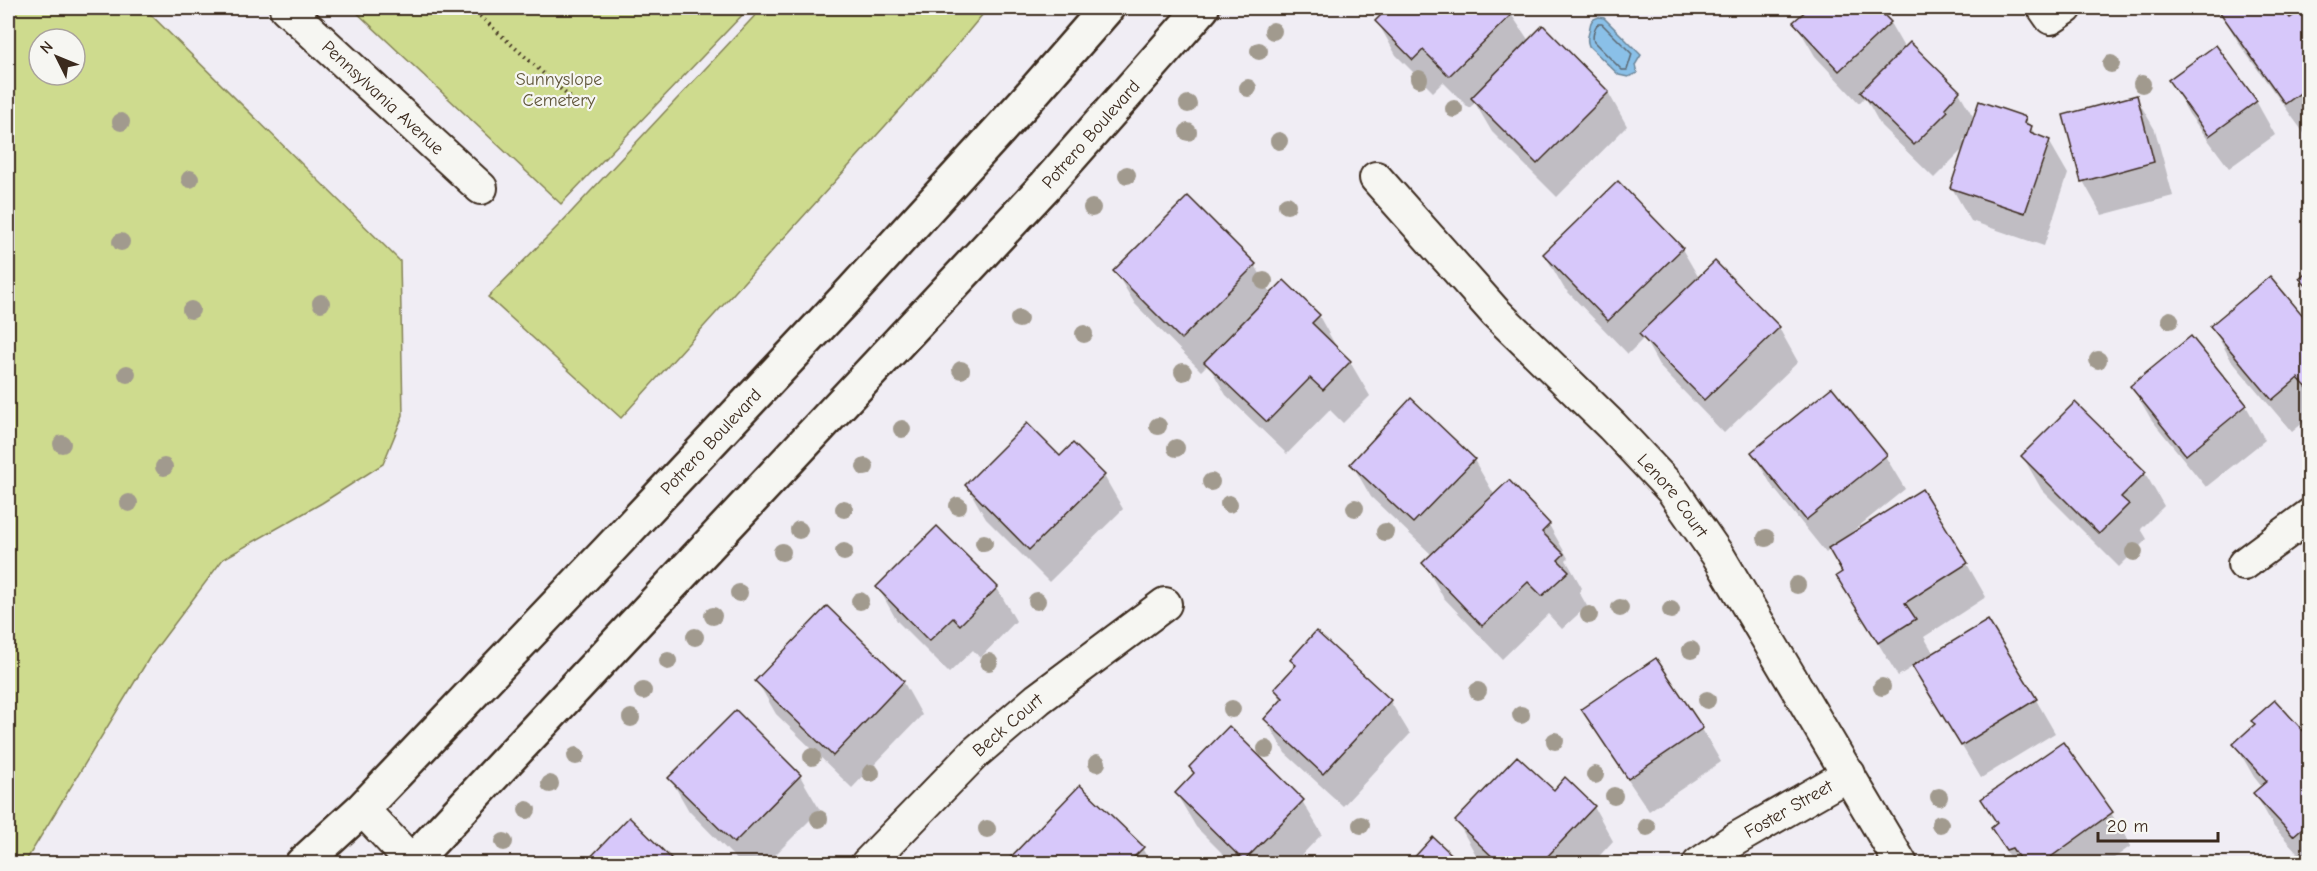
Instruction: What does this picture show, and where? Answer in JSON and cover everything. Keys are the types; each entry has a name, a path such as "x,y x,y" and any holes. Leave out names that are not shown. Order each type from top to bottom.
{"street":[{"name":"Pennsylvania Avenue","path":"286,8 481,188"},
{"name":"Potrero Boulevard","path":"302,864 362,809 854,289 1023,104 1107,8"},
{"name":"Potrero Boulevard","path":"412,863 1046,185 1202,8"},
{"name":"Lenore Court","path":"1376,178 1495,312 1612,426 1673,491 1719,557 1901,864"},
{"path":"2244,564 2310,515"},
{"name":"Beck Court","path":"867,864 975,753 1038,699 1165,604"},
{"name":"Foster Street","path":"1699,864 1734,840 1849,774"},
{"path":"362,809 412,863"}],"path":[{"path":"471,8 575,102"}],"green space":[{"path":"8,8 144,8 400,261 403,415 383,464 322,503 223,559 151,655 24,864 8,863"},
{"name":"Sunnyslope Cemetery","path":"352,8 749,8 561,204"},
{"path":"762,8 988,8 942,63 621,418 488,297 560,224"}],"water":[{"path":"1599,17 1604,18 1641,55 1635,65 1637,73 1628,77 1619,75 1589,46 1591,22"}],"building":[{"path":"1388,8 1510,8 1514,12 1449,76 1423,50 1413,60 1375,21"},
{"path":"1809,8 1877,8 1891,22 1839,71 1793,22"},
{"path":"2225,8 2282,8 2290,18 2305,8 2310,8 2310,86 2285,104 2219,11"},
{"path":"1543,25 1609,92 1537,164 1471,98"},
{"path":"1910,42 1960,91 1945,108 1948,111 1914,145 1860,92"},
{"path":"2216,45 2257,101 2209,136 2168,80"},
{"path":"2137,95 2154,162 2081,182 2063,115"},
{"path":"1979,101 2026,117 2024,123 2032,126 2030,132 2050,140 2025,213 1950,188"},
{"path":"1618,181 1683,248 1608,321 1543,254"},
{"path":"1188,196 1256,264 1181,339 1113,271"},
{"path":"1715,261 1780,327 1704,400 1639,334"},
{"path":"2310,269 2310,290 2299,278"},
{"path":"2270,276 2310,324 2310,391 2298,378 2272,400 2210,326"},
{"path":"1284,280 1320,315 1312,323 1351,361 1323,390 1310,378 1267,422 1204,362"},
{"path":"2191,336 2247,405 2186,455 2130,386"},
{"path":"1832,387 1887,455 1806,520 1751,452"},
{"path":"1411,398 1475,459 1413,523 1350,464"},
{"path":"2075,402 2146,472 2121,497 2129,504 2099,534 2021,456"},
{"path":"1027,423 1060,456 1073,443 1105,475 1029,550 965,485"},
{"path":"1509,480 1550,524 1542,532 1564,554 1558,560 1569,571 1542,596 1528,582 1482,626 1422,563"},
{"path":"1922,489 1968,563 1905,603 1916,619 1878,643 1836,576 1842,572 1828,548"},
{"path":"937,526 998,587 960,625 953,618 929,641 876,587"},
{"path":"827,606 904,681 833,756 755,681"},
{"path":"1988,620 2037,699 1961,746 1912,666"},
{"path":"1316,631 1391,700 1323,774 1264,719 1283,698 1274,689 1296,665 1290,660"},
{"path":"1656,658 1703,728 1628,779 1581,709"},
{"path":"2275,700 2310,738 2310,827 2307,824 2293,836 2253,793 2267,781 2233,744 2255,724 2251,721"},
{"path":"736,710 801,775 734,843 668,778"},
{"path":"1229,726 1304,800 1244,861 1175,793 1194,773 1189,767"},
{"path":"2063,742 2113,812 2041,864 2023,864 2012,848 2006,850 1991,828 1997,823 1981,799"},
{"path":"1517,756 1554,790 1565,777 1595,806 1546,858 1549,861 1547,864 1500,864 1455,821"},
{"path":"1080,785 1144,847 1127,864 1004,864"},
{"path":"629,817 677,864 584,864"},
{"path":"1433,837 1462,864 1408,864"}]}
